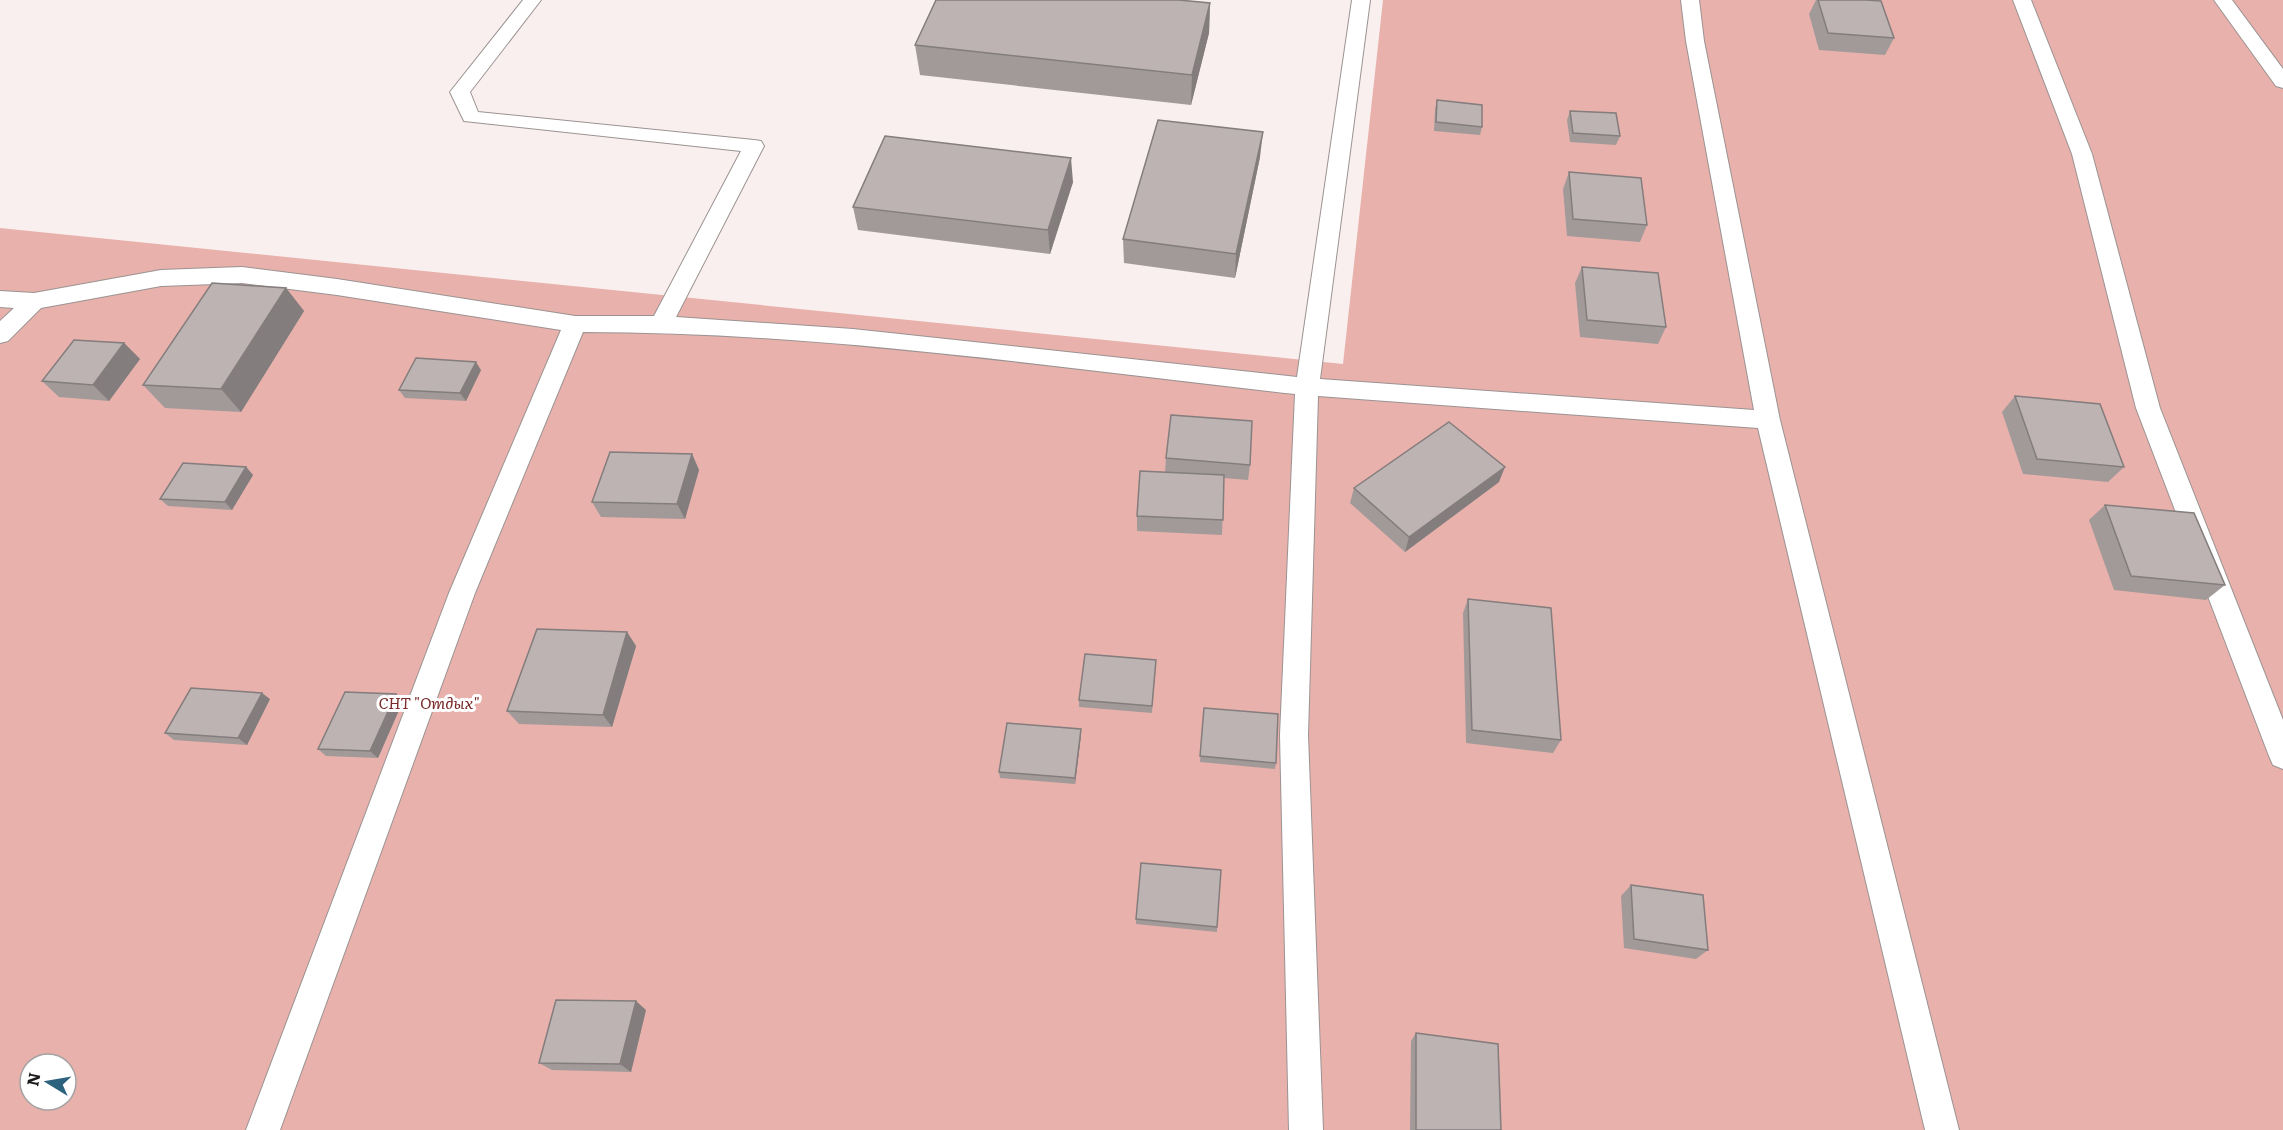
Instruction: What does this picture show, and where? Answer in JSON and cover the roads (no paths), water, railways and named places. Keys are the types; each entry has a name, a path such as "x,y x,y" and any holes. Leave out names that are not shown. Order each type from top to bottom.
{"lane":[{"path":"532,0 460,92 471,117 754,146 661,324"},
{"path":"1306,1130 1294,735 1307,387 1361,0"},
{"path":"1690,0 1695,41 1768,420 1942,1130"},
{"path":"2022,0 2082,154 2148,408 2283,756"},
{"path":"2223,0 2283,82"},
{"path":"0,299 34,301 161,278 242,275 337,287 575,324 661,324 853,337 1307,387 1768,420"},
{"path":"0,335 34,301"},
{"path":"263,1130 462,593 575,324"}],"park label":[{"name":"СНТ \"Отдых\"","path":"429,702"}]}
